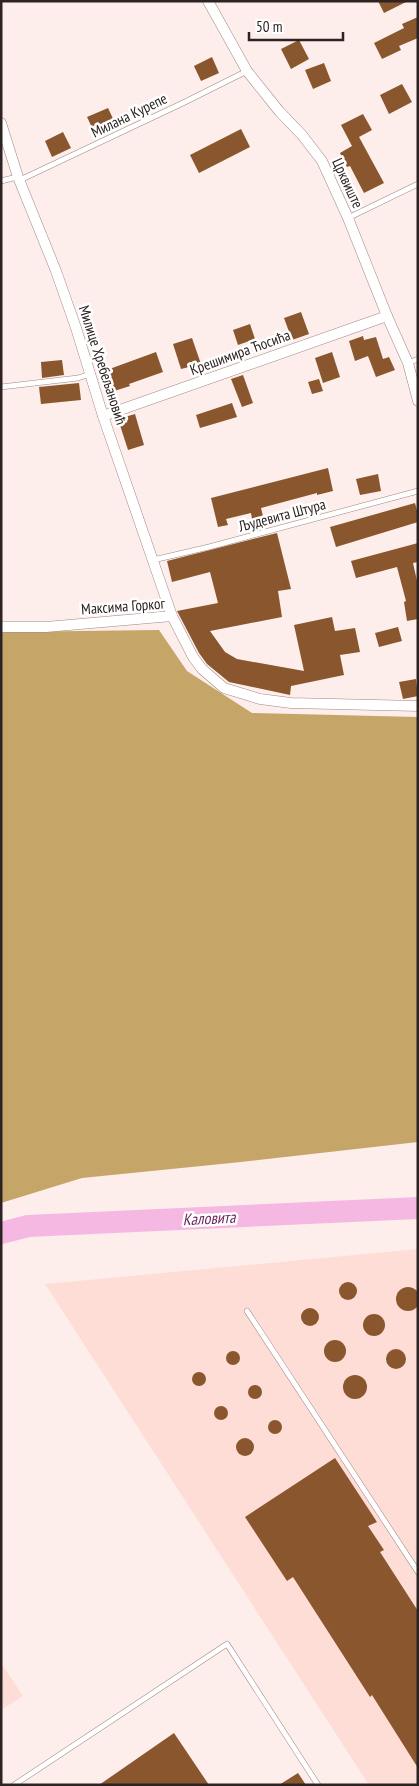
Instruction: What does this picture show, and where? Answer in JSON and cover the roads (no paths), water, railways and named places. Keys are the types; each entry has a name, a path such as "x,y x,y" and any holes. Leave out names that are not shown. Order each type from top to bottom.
{"street":[{"name":"Црквиште","path":"208,1 247,70 279,111 316,152 328,173 387,316 413,361 418,401"},
{"name":"Милице Хребељановић","path":"1,123 19,179 56,271 103,416 172,616"},
{"name":"Крешимира Ћосића","path":"103,416 387,316"},
{"name":"Максима Горког","path":"1,627 46,627 172,616 193,657 202,669 224,688 240,694 291,703 418,706"}],"lane":[{"name":"Милана Курепе","path":"1,181 19,179 176,107 247,70"},
{"path":"348,218 418,184"},
{"path":"1,387 78,378 90,374"},
{"name":"Људевита Штура","path":"152,560 209,547 418,491"},
{"path":"247,1311 418,1572"},
{"path":"14,1785 227,1644 318,1785"}],"waterway":[{"name":"Каловита","path":"1,1233 28,1226 418,1208"}]}
